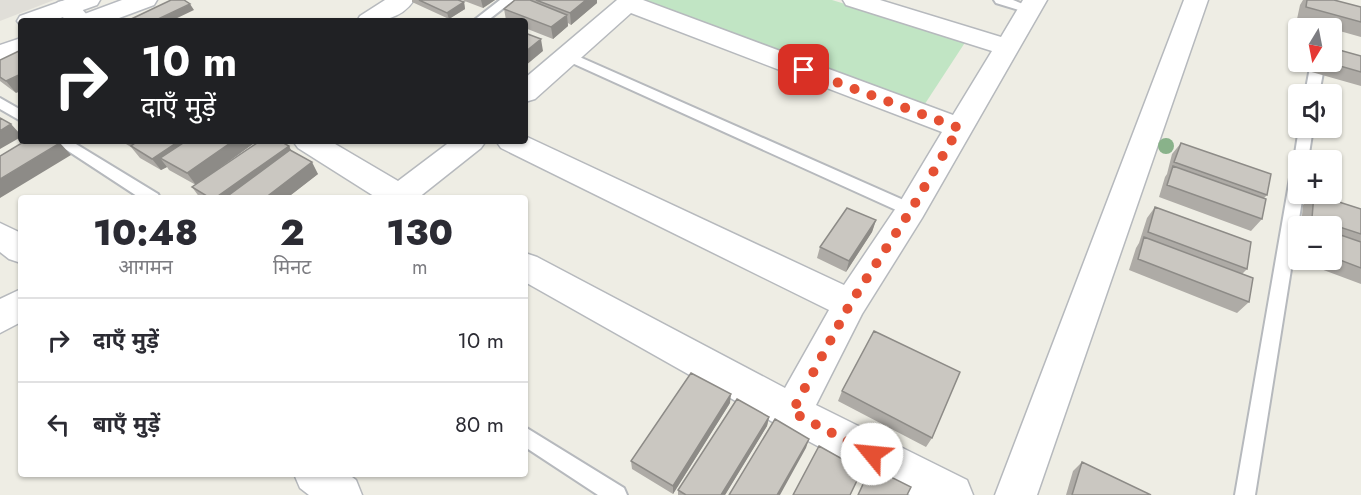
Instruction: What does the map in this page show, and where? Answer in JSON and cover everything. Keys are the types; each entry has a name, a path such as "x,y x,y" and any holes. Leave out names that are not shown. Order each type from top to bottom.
{"street":[{"path":"96,18 145,0"},
{"path":"374,18 402,0"},
{"path":"855,0 1007,47"},
{"path":"528,90 629,1 959,128"},
{"path":"1016,495 1192,1"},
{"path":"792,412 850,304 911,210 1007,47 1021,3"},
{"path":"41,18 78,9"},
{"path":"0,31 18,25"},
{"path":"0,54 18,47"},
{"path":"314,144 394,195"},
{"path":"403,195 467,144"},
{"path":"517,144 850,304"},
{"path":"0,235 18,248"},
{"path":"528,268 792,412 952,495"},
{"path":"0,318 18,305"},
{"path":"319,477 341,495"}],"lane":[{"path":"484,18 508,0"},
{"path":"566,55 911,210"},
{"path":"0,104 18,115"},
{"path":"65,144 147,195"},
{"path":"1245,495 1294,204"},
{"path":"528,438 617,495"}],"shaded area":[{"path":"0,0 54,0 0,21"}],"green space":[{"path":"631,0 832,0 966,41 917,116"}],"building":[{"path":"171,0 184,0 190,4 160,18 133,18"},
{"path":"419,0 458,0 464,2 447,13"},
{"path":"515,0 530,0 567,15 551,27 504,9"},
{"path":"536,0 586,0 570,13"},
{"path":"1307,0 1334,0 1361,7 1361,22 1306,7"},
{"path":"528,34 541,39 528,50"},
{"path":"18,51 18,75 6,81 0,77 0,60"},
{"path":"1342,51 1361,56 1361,72 1342,67"},
{"path":"0,118 11,124 0,131"},
{"path":"1181,143 1271,174 1267,195 1174,162"},
{"path":"20,144 58,144 0,179 0,156"},
{"path":"134,144 174,144 152,159 131,146"},
{"path":"181,144 229,144 187,173 160,158"},
{"path":"256,144 289,146 219,195 205,195 192,187"},
{"path":"290,150 312,162 269,195 229,195"},
{"path":"1173,166 1266,199 1262,219 1167,185"},
{"path":"1342,203 1361,209 1361,234 1342,228 1342,216 1312,216 1313,204"},
{"path":"1155,207 1251,242 1247,269 1148,232"},
{"path":"847,208 876,220 849,261 820,247"},
{"path":"1342,235 1361,242 1361,268 1342,261"},
{"path":"1144,237 1253,278 1249,302 1138,259"},
{"path":"874,331 960,372 932,438 842,391"},
{"path":"691,373 731,394 673,486 631,461"},
{"path":"737,399 769,417 721,495 686,495 678,490"},
{"path":"775,419 809,439 777,495 729,495"},
{"path":"819,446 862,470 850,495 793,495"},
{"path":"1082,462 1151,495 1072,495"},
{"path":"871,467 911,487 907,495 858,495"}],"route":[{"path":"804,70 959,128 911,210 850,304 792,412 872,454"}]}
